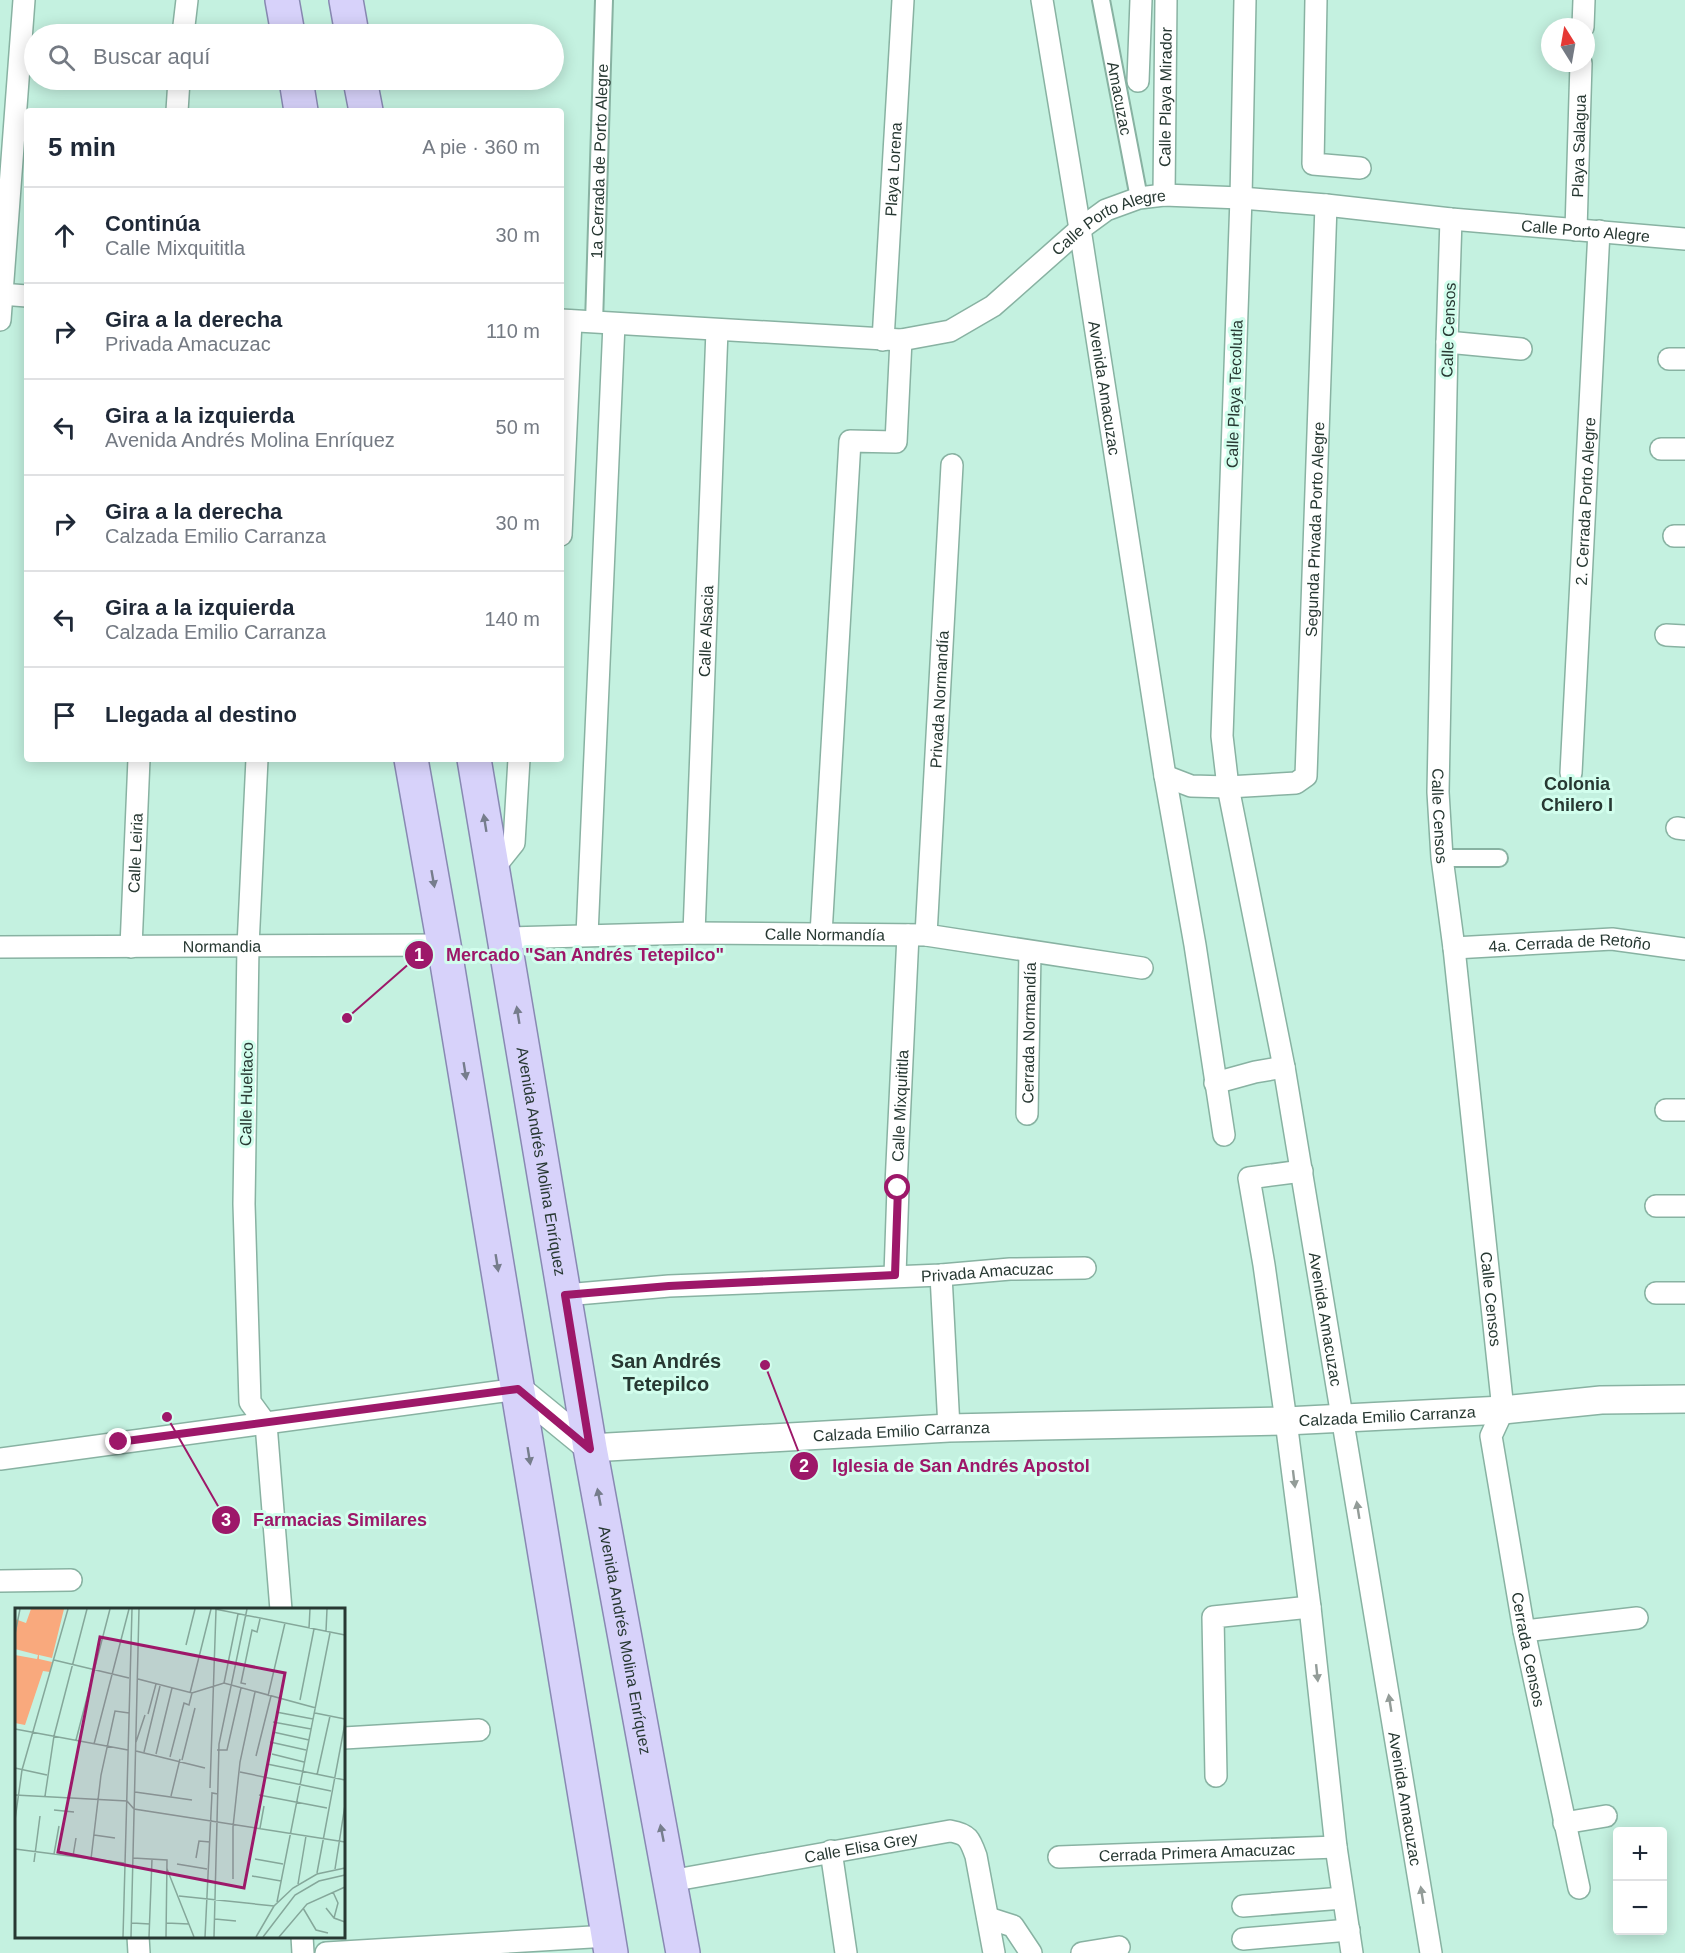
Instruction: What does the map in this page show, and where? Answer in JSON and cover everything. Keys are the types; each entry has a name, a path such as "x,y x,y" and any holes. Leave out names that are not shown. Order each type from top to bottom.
{"main road":[{"path":"282,0 286,24"},
{"path":"346,0 350,24"},
{"path":"298,90 301,108"},
{"path":"362,90 365,108"},
{"path":"412,762 610,1945"},
{"name":"Avenida Andrés Molina Enríquez","path":"475,762 590,1449 682,1953"}],"street":[{"path":"0,320 24,0"},
{"path":"184,24 187,0"},
{"name":"1a Cerrada de Porto Alegre","path":"604,0 604,323"},
{"name":"Playa Lorena","path":"821,934 850,441 896,442 892,340 903,0"},
{"name":"Avenida Amacuzac","path":"1042,0 1224,1135"},
{"name":"Amacuzac","path":"1101,0 1139,198"},
{"path":"1138,81 1142,0"},
{"name":"Calle Playa Mirador","path":"1164,195 1166,0"},
{"name":"Calle Playa Tecolutla","path":"1228,787 1222,736 1241,198 1245,0"},
{"path":"1316,0 1313,164 1360,168"},
{"path":"1583,18 1584,0"},
{"name":"Playa Salagua","path":"1576,230 1581,72"},
{"path":"177,108 178,90"},
{"name":"Calle Porto Alegre","path":"566,321 892,340 950,331 993,306 1080,229 1106,210 1139,198 1164,195 1326,205 1451,219 1685,239"},
{"name":"Segunda Privada Porto Alegre","path":"1228,787 1296,783 1306,776 1326,205"},
{"name":"Calle Censos","path":"1451,219 1438,792 1442,858 1454,948 1503,1410"},
{"name":"2. Cerrada Porto Alegre","path":"1571,774 1599,231"},
{"path":"1,294 24,296"},
{"path":"564,407 566,321"},
{"path":"587,935 604,323"},
{"name":"Calle Alsacia","path":"694,933 717,330"},
{"path":"1447,342 1521,349"},
{"path":"1661,449 1685,449"},
{"name":"Privada Normandía","path":"917,935 952,465"},
{"name":"Calle Leiria","path":"131,947 139,762"},
{"name":"Calle Hueltaco","path":"257,762 248,946 244,1204 250,1402 266,1424"},
{"path":"493,869 514,843 519,762"},
{"path":"1165,776 1191,786 1228,787"},
{"name":"Avenida Amacuzac","path":"1228,787 1284,1067 1431,1953"},
{"path":"1442,858 1499,858"},
{"name":"Calle Normandía","path":"505,938 694,933 917,935 1142,968"},
{"name":"Calle Mixquititla","path":"895,1275 898,1188 896,1185 917,935"},
{"name":"4a. Cerrada de Retoño","path":"1454,948 1612,939 1685,949"},
{"name":"Normandia","path":"0,947 444,945"},
{"name":"Cerrada Normandía","path":"1027,1114 1030,952"},
{"path":"1215,1083 1284,1067"},
{"path":"1302,1171 1249,1178 1286,1421 1310,1607 1336,1847 1353,1953"},
{"path":"1656,1206 1685,1206"},
{"name":"Privada Amacuzac","path":"565,1295 669,1286 895,1275 941,1275 1010,1269 1085,1268"},
{"path":"941,1275 949,1428"},
{"path":"1656,1293 1685,1293"},
{"path":"0,1459 518,1389 590,1449"},
{"name":"Calzada Emilio Carranza","path":"590,1449 949,1428 1286,1421 1503,1410 1601,1400 1685,1399"},
{"name":"Cerrada Censos","path":"1503,1410 1491,1436 1524,1631 1579,1888"},
{"path":"266,1424 281,1608"},
{"path":"0,1581 71,1580"},
{"path":"1216,1776 1213,1617 1310,1607"},
{"path":"1524,1631 1637,1618"},
{"path":"345,1738 479,1730"},
{"path":"1564,1823 1606,1816"},
{"name":"Calle Elisa Grey","path":"670,1881 950,1831 963,1833 971,1842 976,1856 988,1918"},
{"name":"Cerrada Primera Amacuzac","path":"1059,1857 1336,1847"},
{"path":"831,1851 846,1953"},
{"path":"1243,1906 1344,1898"},
{"path":"994,1953 988,1918 1013,1926 1031,1953"},
{"path":"1243,1939 1349,1930"},
{"path":"302,1938 303,1953"},
{"path":"326,1953 610,1945"},
{"path":"1082,1953 1119,1947"}],"place":[{"name":"Mercado \"San Andrés Tetepilco\"","path":"347,1018"},
{"name":"Iglesia de San Andrés Apostol","path":"765,1365"},
{"name":"Farmacias Similares","path":"167,1417"}],"district":[{"name":"Colonia Chilero I","path":"1577,794"},
{"name":"San Andrés Tetepilco","path":"666,1372"}],"route":[{"path":"119,1442 518,1389 590,1449 565,1295 669,1286 895,1275 898,1188"}]}
